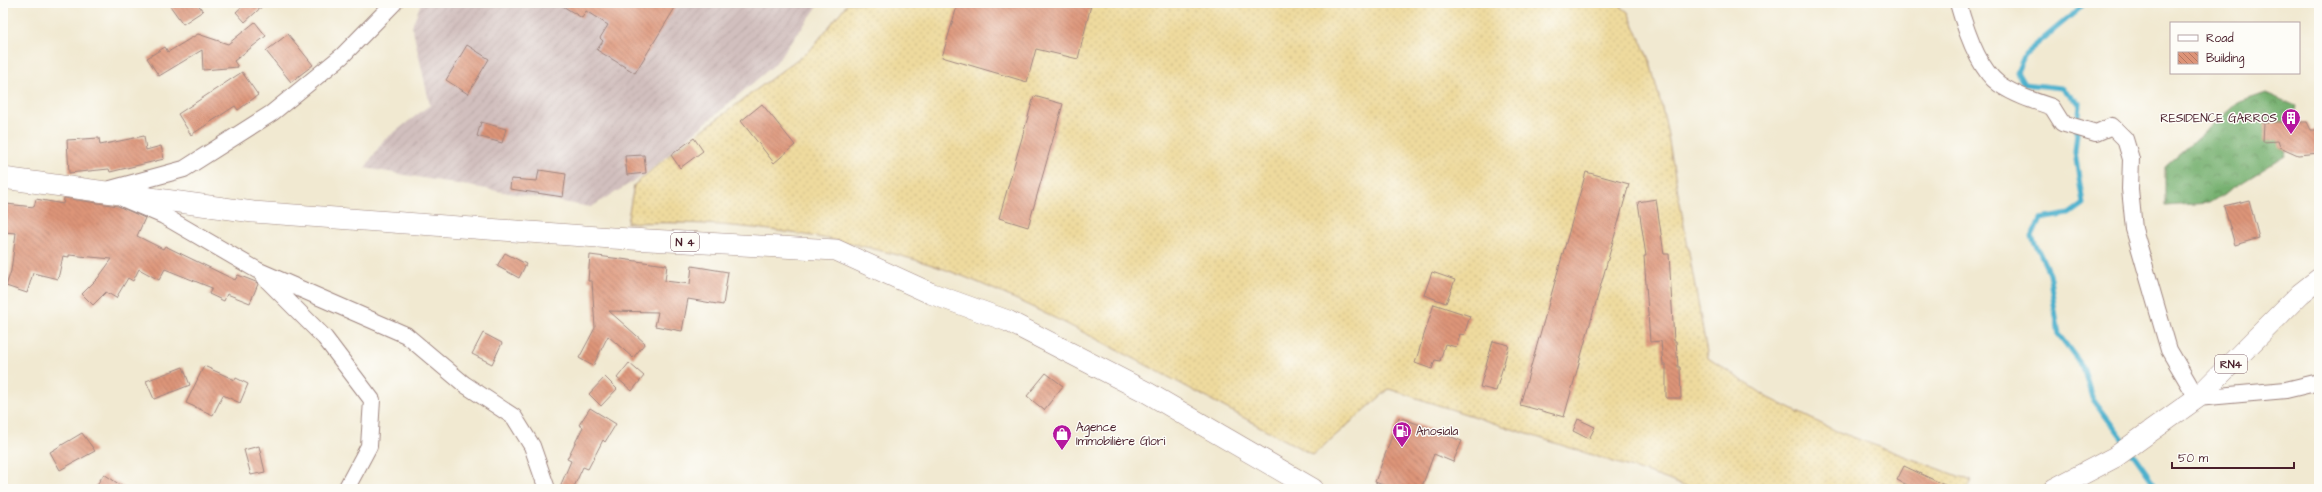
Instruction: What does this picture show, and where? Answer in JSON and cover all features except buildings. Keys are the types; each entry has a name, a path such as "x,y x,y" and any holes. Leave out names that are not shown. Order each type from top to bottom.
{"main road":[{"name":"N 4","path":"3,178 253,212 612,238 836,250 930,293 1008,321 1148,393 1313,489"},
{"name":"RN4","path":"2054,489 2115,457 2197,398 2300,294 2319,279"}],"street":[{"path":"104,191 184,169 272,113 342,56 394,3"},
{"path":"1958,3 1982,66 1998,84 2027,99 2052,107 2062,123 2096,133 2112,126 2125,139 2131,159 2130,189 2134,229 2169,350 2197,398 2286,390 2319,382"},
{"path":"104,191 164,216 257,270 406,334 464,384 514,417 532,446 547,489"},
{"path":"257,270 325,338 372,400 368,446 346,489"}],"shaded area":[{"path":"421,3 820,3 774,65 644,175 591,207 365,168 383,141 430,105 412,26"}],"green space":[{"path":"2266,93 2296,106 2285,156 2209,203 2165,206 2165,167 2237,103"}],"sand":[{"path":"848,3 1616,3 1628,12 1650,62 1665,120 1708,358 1769,398 1836,431 1972,481 1967,489 1691,489 1666,479 1389,389 1313,455 1065,323 1015,299 947,270 855,245 780,231 703,224 627,223 634,185 673,152 811,49"}],"waterway":[{"path":"2084,3 2025,54 2017,72 2024,84 2061,88 2080,104 2075,152 2083,204 2069,214 2040,219 2032,237 2049,273 2059,335 2083,367 2092,398 2126,444"},
{"path":"2131,451 2158,489"}],"place":[{"name":"RESIDENCE GARROS","path":"2291,135"},
{"name":"Anosiala","path":"1402,448"},
{"name":"Agence Immobilière Glori","path":"1062,451"}]}
